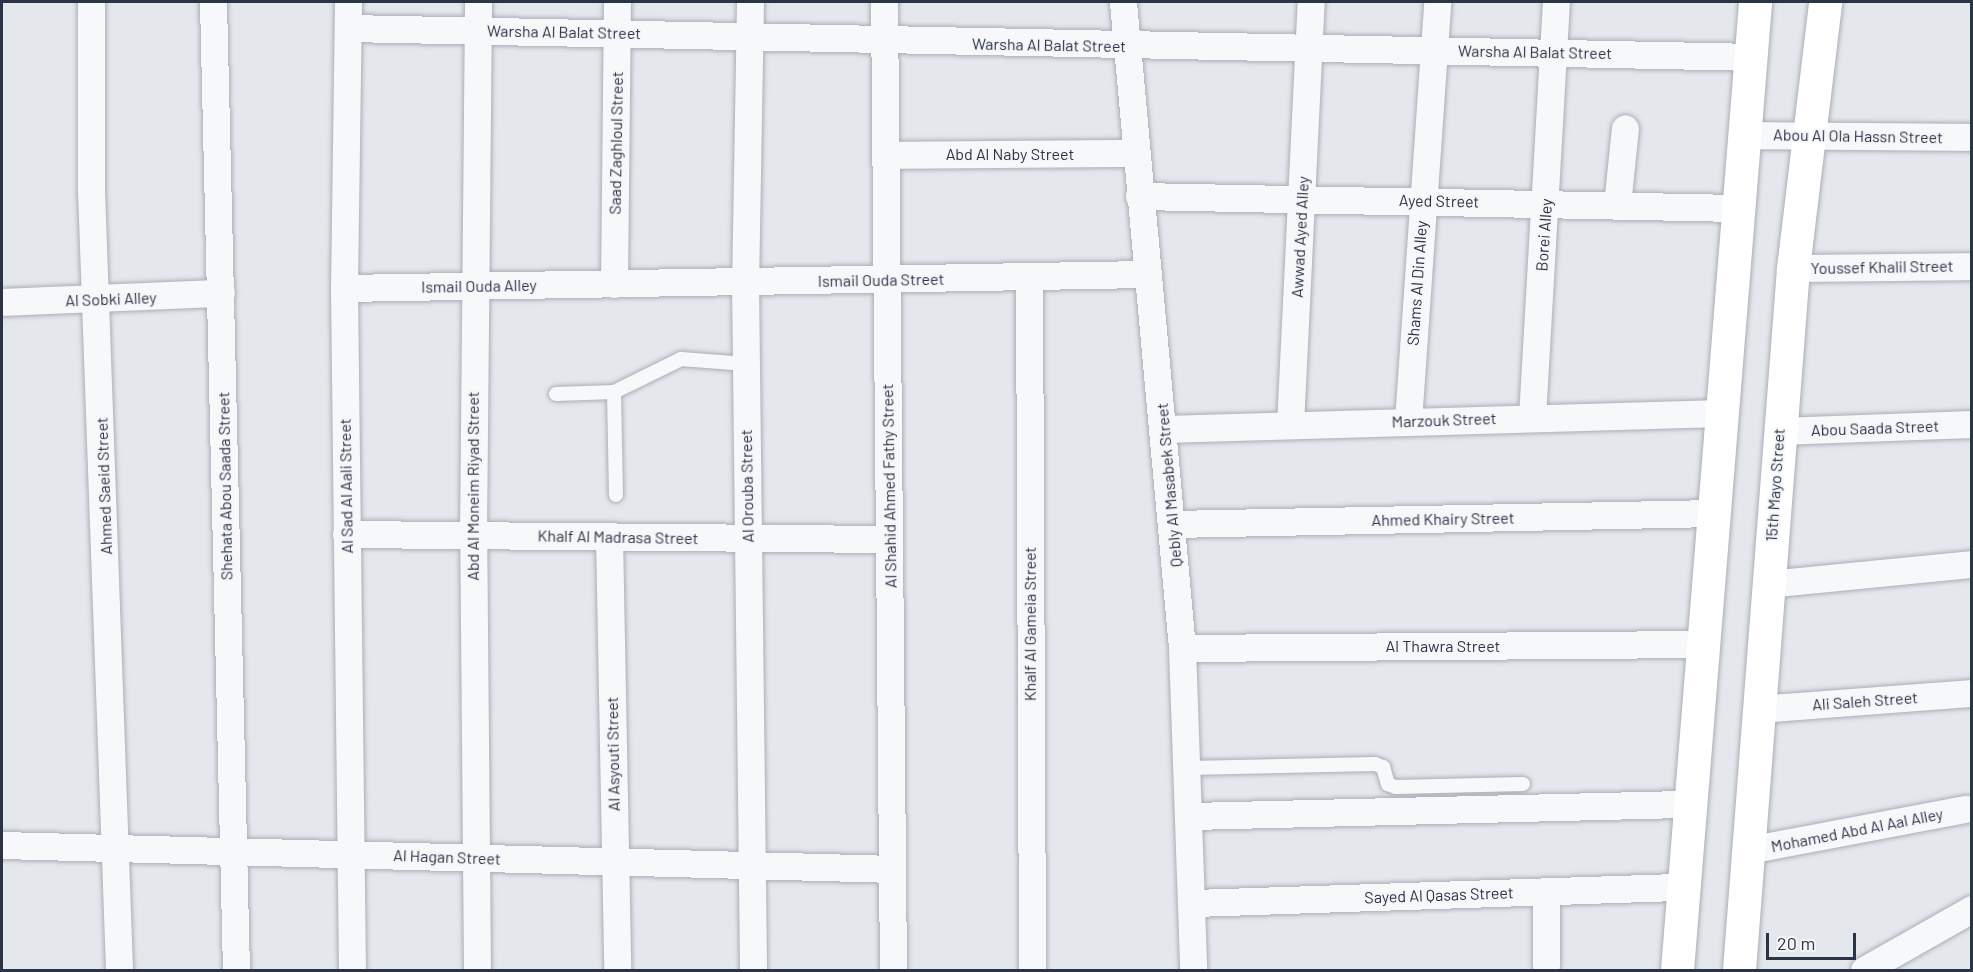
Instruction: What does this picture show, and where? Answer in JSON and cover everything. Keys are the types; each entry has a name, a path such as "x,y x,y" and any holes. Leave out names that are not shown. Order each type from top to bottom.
{"main road":[{"path":"1677,970 1755,2"},
{"name":"15th Mayo Street","path":"1739,970 1793,268 1825,2"}],"street":[{"name":"Ahmed Saeid Street","path":"91,2 97,300 118,848 119,970"},
{"name":"Shehata Abou Saada Street","path":"213,2 236,970"},
{"name":"Al Sad Al Aali Street","path":"348,2 344,288 352,970"},
{"name":"Abd Al Moneim Riyad Street","path":"477,970 474,858 473,536 478,2"},
{"name":"Saad Zaghloul Street","path":"614,284 617,2"},
{"name":"Al Orouba Street","path":"750,2 745,281 753,970"},
{"name":"Al Shahid Ahmed Fathy Street","path":"884,2 893,970"},
{"name":"Qebly Al Masabek Street","path":"1122,2 1123,46 1173,524 1191,816 1194,903 1193,970"},
{"name":"Awwad Ayed Alley","path":"1290,425 1311,2"},
{"name":"Shams Al Din Alley","path":"1408,421 1437,2"},
{"name":"Borei Alley","path":"1532,417 1555,52 1556,2"},
{"name":"Warsha Al Balat Street","path":"348,28 749,36 885,42 1751,57"},
{"path":"1617,205 1625,128"},
{"name":"Abou Al Ola Hassn Street","path":"1745,135 1971,137"},
{"name":"Abd Al Naby Street","path":"886,155 1134,153"},
{"name":"Ayed Street","path":"1139,196 1739,208"},
{"name":"Youssef Khalil Street","path":"1793,268 1971,266"},
{"name":"Ismail Ouda Street","path":"614,284 887,281 1148,274"},
{"name":"Khalf Al Gameia Street","path":"1029,277 1032,970"},
{"name":"Ismail Ouda Alley","path":"344,288 614,284"},
{"name":"Al Sobki Alley","path":"2,302 97,300 221,293"},
{"name":"Marzouk Street","path":"1164,429 1723,413"},
{"name":"Abou Saada Street","path":"1779,431 1971,424"},
{"name":"Ahmed Khairy Street","path":"1173,524 1714,513"},
{"name":"Khalf Al Madrasa Street","path":"346,534 889,539"},
{"name":"Al Asyouti Street","path":"609,537 617,970"},
{"path":"1767,584 1971,564"},
{"name":"Al Thawra Street","path":"1182,648 1704,644"},
{"name":"Ali Saleh Street","path":"1758,709 1971,693"},
{"path":"1191,816 1690,804"},
{"name":"Mohamed Abd Al Aal Alley","path":"1748,850 1966,809"},
{"name":"Al Hagan Street","path":"2,845 892,869"},
{"name":"Sayed Al Qasas Street","path":"1194,903 1683,887"},
{"path":"1546,892 1546,965"},
{"path":"1864,970 1971,909"}],"lane":[{"path":"556,394 614,392 681,359 746,364"},
{"path":"614,392 616,495"},
{"path":"1188,768 1375,764 1383,767 1388,784 1396,787 1523,784"}]}
